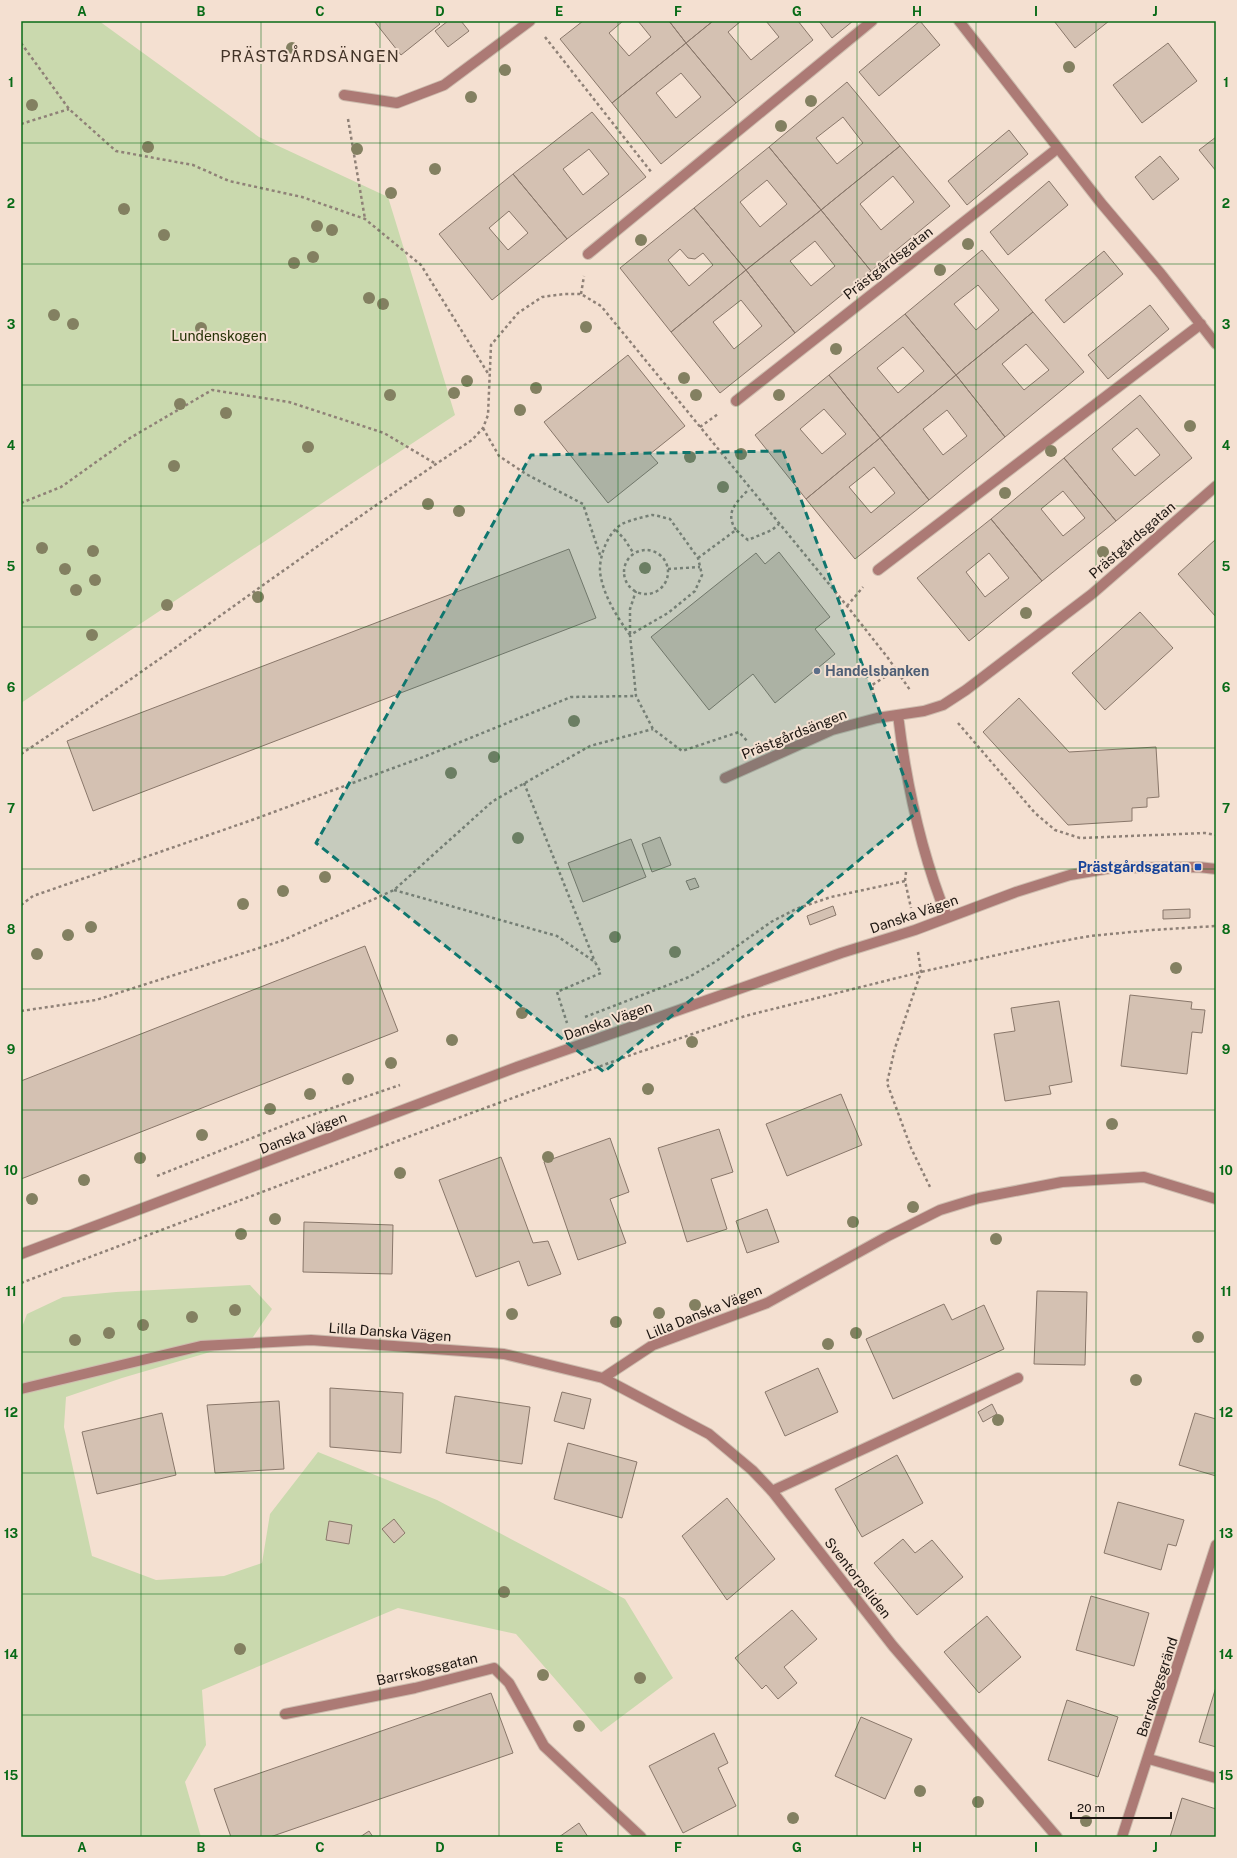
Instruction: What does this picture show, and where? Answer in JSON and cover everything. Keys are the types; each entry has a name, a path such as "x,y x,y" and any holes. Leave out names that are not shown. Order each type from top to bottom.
{"street":[{"path":"344,95 397,103 404,101 444,85 530,21"},
{"path":"588,254 872,21"},
{"path":"959,21 1058,148 1216,344"},
{"name":"Prästgårdsgatan","path":"736,401 1058,148"},
{"path":"878,570 1201,324"},
{"name":"Prästgårdsgatan","path":"898,715 924,711 943,705 966,690 1092,594 1216,486"},
{"path":"898,715 903,758 931,874 947,917"},
{"name":"Prästgårdsängen","path":"725,778 832,730 877,718 898,715"},
{"name":"Danska Vägen","path":"21,1254 517,1067 840,953 915,930 1016,892 1070,875 1111,868 1198,867 1216,869"},
{"name":"Lilla Danska Vägen","path":"21,1389 201,1346 311,1340 504,1354 603,1378 653,1346 767,1303 888,1236 940,1210 979,1198 1062,1182 1144,1177 1216,1199"},
{"name":"Sventorpsliden","path":"603,1378 709,1434 752,1470 772,1491 893,1646 1057,1837"},
{"path":"772,1491 1018,1378"},
{"name":"Barrskogsgränd","path":"1122,1837 1149,1759 1216,1545"},
{"name":"Barrskogsgatan","path":"285,1714 415,1688 494,1668 509,1683 531,1726 544,1746 641,1837"},
{"path":"1149,1759 1216,1778"}],"path":[{"path":"542,33 666,191"},
{"path":"21,43 69,109 116,151 193,165 230,181 302,197 365,219 421,265 490,376"},
{"path":"344,95 365,219"},
{"path":"21,124 69,109"},
{"path":"21,754 160,660 228,610 472,440 483,428 488,415 491,345 518,313 542,297 564,294 581,294 601,306 888,658 924,711"},
{"path":"21,503 61,487 130,438 212,390 289,402 384,433 436,464"},
{"path":"483,428 499,456 526,474 582,504 600,555 600,572 606,591 616,615 630,635"},
{"path":"750,489 733,508 731,522 736,530 748,540 772,530 779,524"},
{"path":"600,555 609,538 622,524 653,515 670,519 698,558 702,575 695,591 668,613 630,635"},
{"path":"616,530 634,554"},
{"path":"698,558 736,530"},
{"path":"642,551 654,552 663,559 668,569 666,580 660,589 649,594 636,591 629,586 625,576 626,564 634,554 642,551"},
{"path":"668,569 700,567"},
{"path":"636,591 630,609 630,635 636,696 653,729 682,751 739,732"},
{"path":"21,905 33,896 237,826 390,770 571,697 636,696"},
{"path":"943,705 1035,813 1055,830 1080,838 1205,833 1216,835"},
{"path":"21,1011 96,1000 281,941 394,890 493,802 524,783 590,746 653,729"},
{"path":"524,783 595,962 601,973 557,992 567,1023"},
{"path":"582,1018 689,977 715,962 770,922 796,909 831,897 905,881"},
{"path":"394,890 557,936 595,962"},
{"path":"21,1283 474,1112 631,1055 745,1016 921,972 1090,936 1216,926"},
{"path":"921,972 895,1048 887,1083 911,1148 940,1210"},
{"path":"560,1026 575,1021"},
{"path":"156,1176 297,1120 405,1083"}],"highlighted area":[{"path":"783,451 917,812 604,1072 316,843 531,455"}],"green space":[{"name":"Lundenskogen","path":"21,21 99,21 259,137 388,197 455,415 21,703"},
{"path":"250,1285 272,1309 251,1340 122,1378 66,1397 64,1427 92,1556 156,1580 224,1576 262,1563 270,1514 318,1452 437,1500 625,1599 673,1678 601,1732 516,1634 398,1608 202,1690 206,1745 185,1782 201,1837 21,1837 21,1330 27,1314 63,1297 116,1292"}],"building":[{"path":"374,21 437,21 440,24 401,55"},
{"path":"448,21 461,21 469,31 448,47 435,31"},
{"path":"583,21 623,21 609,33 629,56 651,37 638,21 669,21 686,43 612,103 560,39"},
{"path":"669,21 713,21 686,43"},
{"path":"713,21 741,21 728,32 751,60 779,37 766,21 798,21 813,40 736,103 686,43"},
{"path":"819,21 853,21 832,38"},
{"path":"920,21 940,45 879,96 859,72"},
{"path":"1054,21 1109,21 1075,48"},
{"path":"686,43 736,103 661,164 612,103","holes":["681,73 701,97 676,118 656,93"]},
{"path":"1168,43 1197,81 1142,123 1113,85"},
{"path":"847,82 900,146 821,210 769,147","holes":["843,117 863,143 837,164 816,138"]},
{"path":"592,112 646,177 567,239 513,174","holes":["589,149 609,174 583,195 563,169"]},
{"path":"1009,130 1028,154 967,205 948,181"},
{"path":"1216,137 1216,171 1199,150"},
{"path":"900,146 950,206 871,271 821,210","holes":["893,176 914,202 881,230 860,204"]},
{"path":"769,147 821,210 746,270 694,208","holes":["767,180 787,204 760,227 740,202"]},
{"path":"1160,156 1179,179 1153,200 1135,177"},
{"path":"513,174 567,239 492,300 439,234","holes":["509,211 528,233 508,250 489,228"]},
{"path":"1049,181 1068,205 1008,255 990,232"},
{"path":"694,208 746,270 671,332 620,268","holes":["680,249 688,258 695,259 703,253 713,265 689,286 668,260"]},
{"path":"821,210 871,271 795,333 746,270","holes":["815,241 835,266 811,286 790,261"]},
{"path":"982,250 1033,312 956,375 905,314","holes":["978,285 999,310 976,330 954,304"]},
{"path":"1104,251 1123,274 1064,323 1045,300"},
{"path":"746,270 795,333 720,393 671,332","holes":["741,300 762,326 734,349 713,322"]},
{"path":"1150,305 1169,329 1108,379 1088,355"},
{"path":"1033,312 1084,372 1005,437 956,375","holes":["1026,344 1049,370 1024,390 1002,364"]},
{"path":"905,314 956,375 880,438 829,375","holes":["903,347 924,371 898,393 877,368"]},
{"path":"628,355 685,426 650,454 658,463 608,503 544,422"},
{"path":"829,375 880,438 806,499 755,435","holes":["824,409 846,434 822,454 800,429"]},
{"path":"956,375 1005,437 929,500 880,438","holes":["947,410 967,436 943,455 923,429"]},
{"path":"1140,395 1192,458 1116,521 1064,458","holes":["1137,428 1160,455 1135,476 1112,449"]},
{"path":"880,438 929,500 855,559 806,499","holes":["874,467 895,493 871,513 849,487"]},
{"path":"1064,458 1116,521 1042,581 991,519","holes":["1063,491 1085,518 1063,536 1041,509"]},
{"path":"991,519 1042,581 969,641 917,578","holes":["989,553 1009,578 985,597 966,572"]},
{"path":"1216,539 1216,617 1178,574"},
{"path":"569,549 596,618 93,811 67,741"},
{"path":"779,552 830,617 815,629 835,654 775,703 753,674 709,710 651,637 756,553 765,564"},
{"path":"1140,612 1173,648 1105,710 1072,673"},
{"path":"1019,698 1069,752 1156,747 1159,797 1147,798 1147,807 1132,808 1132,821 1068,825 983,732"},
{"path":"660,837 671,865 652,872 642,844"},
{"path":"631,839 646,877 583,902 568,863"},
{"path":"695,878 699,887 690,890 686,881"},
{"path":"833,906 836,915 810,925 807,916"},
{"path":"1190,909 1190,918 1163,919 1163,910"},
{"path":"365,946 398,1031 21,1179 21,1081"},
{"path":"1130,995 1192,1002 1191,1009 1205,1010 1202,1033 1192,1032 1187,1074 1121,1066"},
{"path":"1059,1001 1072,1082 1049,1086 1051,1094 1005,1101 994,1034 1015,1031 1011,1008"},
{"path":"841,1094 862,1145 787,1176 766,1124"},
{"path":"719,1129 733,1172 711,1179 727,1229 687,1242 658,1148"},
{"path":"610,1138 629,1192 610,1199 626,1243 578,1260 544,1162"},
{"path":"501,1157 533,1243 548,1241 561,1274 528,1286 519,1261 476,1277 439,1180"},
{"path":"767,1209 779,1242 747,1253 736,1221"},
{"path":"304,1222 393,1225 392,1274 303,1272"},
{"path":"1037,1291 1087,1292 1085,1365 1034,1364"},
{"path":"944,1304 952,1320 984,1305 1004,1349 893,1399 866,1339"},
{"path":"818,1368 838,1412 785,1436 765,1392"},
{"path":"330,1388 403,1393 401,1453 330,1447"},
{"path":"562,1392 591,1399 584,1429 554,1421"},
{"path":"455,1396 530,1407 522,1464 446,1453"},
{"path":"279,1401 284,1469 215,1473 207,1405"},
{"path":"992,1404 997,1414 983,1422 978,1412"},
{"path":"162,1413 176,1475 97,1494 82,1432"},
{"path":"1195,1413 1216,1419 1216,1476 1179,1465"},
{"path":"568,1443 637,1462 622,1518 554,1499"},
{"path":"897,1455 923,1503 862,1537 835,1489"},
{"path":"727,1498 775,1559 727,1600 682,1536"},
{"path":"1118,1502 1184,1520 1176,1546 1168,1544 1161,1570 1104,1553"},
{"path":"394,1519 405,1533 394,1543 382,1529"},
{"path":"329,1521 352,1525 349,1544 326,1540"},
{"path":"903,1539 915,1553 932,1540 963,1577 917,1615 874,1563"},
{"path":"1091,1596 1149,1613 1134,1666 1076,1650"},
{"path":"792,1610 817,1639 784,1667 797,1683 778,1699 766,1685 762,1689 735,1658"},
{"path":"987,1616 1021,1657 979,1693 944,1652"},
{"path":"1216,1687 1216,1747 1199,1742"},
{"path":"491,1693 513,1753 270,1837 231,1837 214,1789"},
{"path":"1067,1700 1118,1717 1098,1777 1048,1760"},
{"path":"861,1717 912,1739 885,1799 835,1776"},
{"path":"714,1733 728,1763 718,1768 736,1806 683,1833 649,1766"},
{"path":"1182,1798 1216,1809 1216,1837 1170,1837"},
{"path":"579,1823 588,1837 559,1837"},
{"path":"369,1831 373,1837 360,1837"}],"place":[{"name":"Handelsbanken","path":"817,671"},
{"name":"Prästgårdsgatan","path":"1198,867"}],"district":[{"name":"PRÄSTGÅRDSÄNGEN","path":"310,56"}]}
